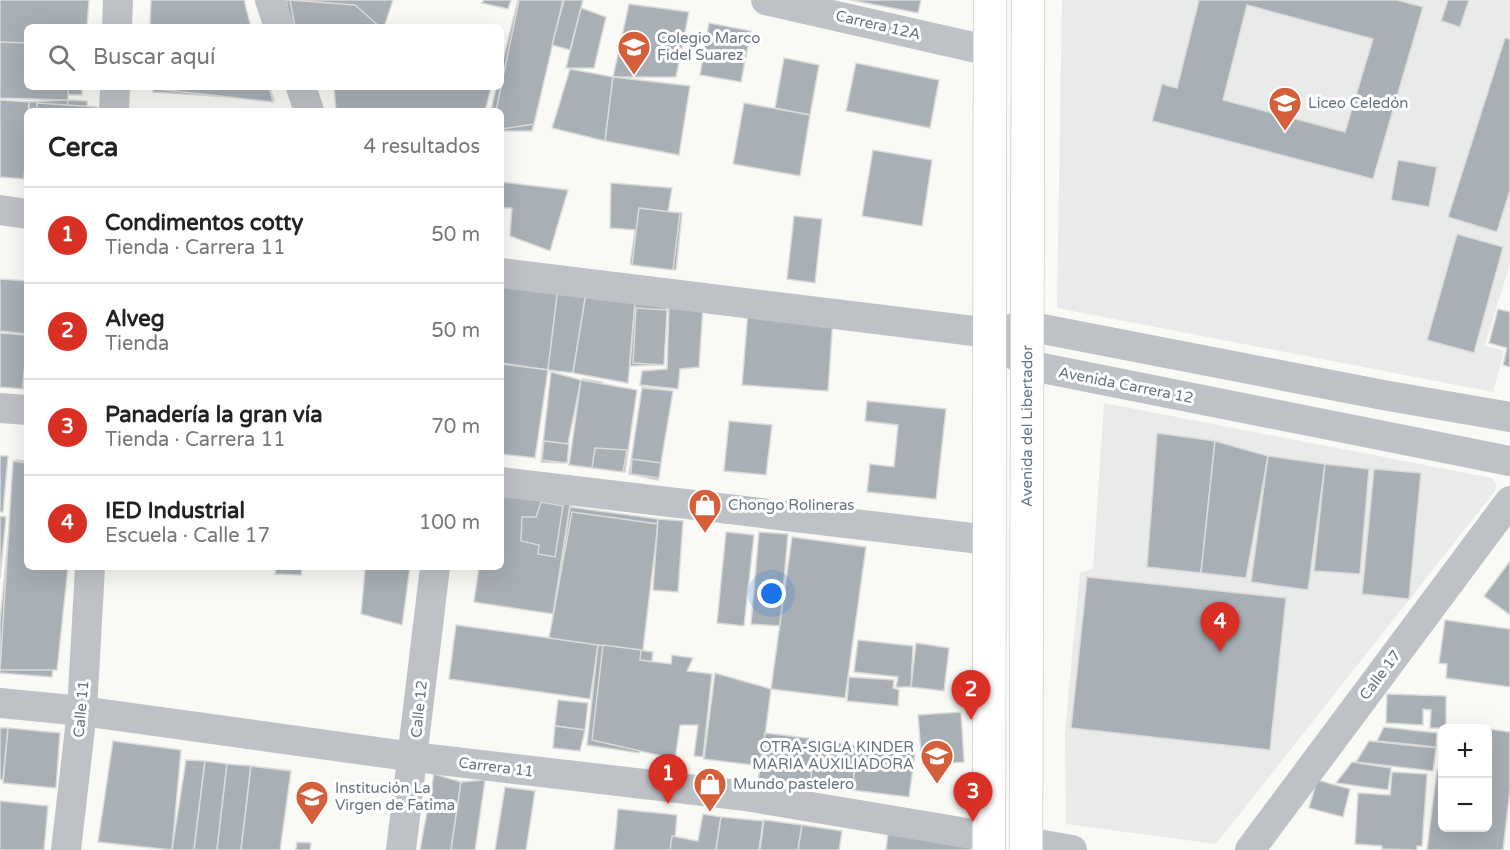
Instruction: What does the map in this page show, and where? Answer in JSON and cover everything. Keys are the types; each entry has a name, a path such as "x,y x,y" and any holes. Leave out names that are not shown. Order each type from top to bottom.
{"main road":[{"path":"990,0 990,844"},
{"name":"Avenida del Libertador","path":"1026,846 1028,0"}],"street":[{"path":"117,24 118,0"},
{"path":"270,0 278,24"},
{"name":"Carrera 12A","path":"766,0 990,51"},
{"path":"114,108 115,90"},
{"path":"302,90 308,108"},
{"path":"0,210 24,214"},
{"path":"504,273 990,333 1027,326 1383,395 1510,417"},
{"name":"Avenida Carrera 12","path":"990,333 1027,365 1510,461"},
{"path":"0,408 24,410"},
{"path":"504,482 990,540"},
{"name":"Calle 17","path":"1250,850 1510,501"},
{"name":"Calle 11","path":"66,850 82,711 90,570"},
{"name":"Calle 12","path":"401,850 414,757 435,570"},
{"name":"Carrera 11","path":"0,703 82,711 414,757 746,796 990,844"},
{"path":"1026,846 1072,850"}],"shaded area":[{"name":"Liceo Celedón","path":"1062,0 1510,0 1510,264 1485,345 1504,351 1493,392 1057,308"},
{"path":"1104,403 1492,478 1496,484 1495,491 1216,844 1066,824 1065,731 1080,573 1093,568"}],"building":[{"path":"0,0 65,0 65,18 0,15"},
{"path":"0,0 89,0 87,24 24,24 24,90 82,90 82,95 0,94"},
{"path":"151,0 244,0 250,24 150,24"},
{"path":"286,0 393,0 385,24 290,24"},
{"path":"290,0 355,5 377,24 294,24"},
{"path":"484,0 511,0 508,9 482,3"},
{"path":"518,0 562,0 532,131 504,131 504,108 492,108 495,90 504,90 504,56"},
{"path":"519,0 563,0 534,124 504,129 504,108 497,108 500,90 504,90 504,72"},
{"path":"564,0 583,0 570,50 552,45"},
{"path":"850,0 921,0 918,13"},
{"path":"1199,0 1397,0 1423,7 1373,179 1152,121 1162,84 1177,88","holes":["1247,5 1373,39 1345,132 1223,100"]},
{"path":"1448,0 1469,0 1460,27 1441,21"},
{"path":"629,4 689,12 676,77 613,77"},
{"path":"581,8 606,17 594,68 566,68"},
{"path":"709,23 751,31 741,82 700,75"},
{"path":"1505,38 1510,39 1510,190 1497,232 1448,217"},
{"path":"0,42 24,43 24,90 68,90 68,100 0,98"},
{"path":"784,58 819,65 810,115 775,108"},
{"path":"856,63 939,80 930,128 846,111"},
{"path":"570,69 613,77 605,141 552,128"},
{"path":"613,77 690,86 679,155 605,141"},
{"path":"153,90 270,90 274,100 153,92"},
{"path":"166,90 270,90 273,102"},
{"path":"334,90 490,90 486,108 336,108"},
{"path":"0,100 29,102 29,108 24,108 24,179 0,177"},
{"path":"68,100 67,108 29,108 29,102"},
{"path":"68,100 87,101 87,108 67,108"},
{"path":"37,103 97,107 97,108 37,108"},
{"path":"744,103 810,115 800,176 733,164"},
{"path":"873,150 932,160 922,226 862,216"},
{"path":"1398,160 1437,167 1429,207 1391,200"},
{"path":"504,182 568,190 550,251 510,236 512,208 504,208"},
{"path":"611,183 672,188 668,212 682,213 676,270 630,264 635,230 610,228"},
{"path":"639,208 680,213 673,270 632,265"},
{"path":"794,216 822,219 815,283 787,279"},
{"path":"1457,234 1503,247 1474,353 1427,340"},
{"path":"0,279 24,281 24,334 0,331"},
{"path":"504,279 559,282 548,370 504,363"},
{"path":"558,287 586,293 573,373 548,370"},
{"path":"636,292 628,383 573,373 586,293"},
{"path":"635,303 666,305 662,365 630,366"},
{"path":"703,306 699,367 680,369 678,389 640,385 642,371 667,369 669,307"},
{"path":"636,308 667,310 664,365 633,363"},
{"path":"1498,309 1510,312 1510,367 1503,365 1507,348 1489,343"},
{"path":"748,312 833,318 828,391 742,385"},
{"path":"0,333 24,335 23,389 0,387"},
{"path":"504,364 548,370 535,458 504,454"},
{"path":"551,372 581,380 564,463 541,462"},
{"path":"583,379 602,382 589,467 570,464"},
{"path":"581,380 637,390 625,472 569,465"},
{"path":"642,387 671,391 661,460 633,456"},
{"path":"642,388 673,391 658,480 629,474"},
{"path":"867,401 946,409 936,499 867,492 870,464 894,467 898,425 865,421"},
{"path":"729,421 772,425 766,475 724,471"},
{"path":"1157,433 1215,441 1201,573 1147,567"},
{"path":"544,441 569,444 567,463 542,460"},
{"path":"1215,441 1268,456 1246,578 1201,573"},
{"path":"595,448 627,450 623,472 592,468"},
{"path":"0,456 8,456 3,512 0,512"},
{"path":"1268,456 1325,464 1308,590 1251,582"},
{"path":"632,459 661,463 659,478 631,474"},
{"path":"16,460 24,461 24,570 62,570 52,677 0,673 0,621"},
{"path":"13,461 24,463 24,570 68,570 57,670 0,670"},
{"path":"1325,464 1369,469 1360,574 1314,571"},
{"path":"1374,469 1421,473 1409,599 1362,594"},
{"path":"504,494 570,505 553,614 474,602 479,570 504,570"},
{"path":"541,502 563,506 555,557 538,554 539,545 521,541 522,517 536,517"},
{"path":"570,507 658,519 641,650 551,637"},
{"path":"572,512 658,524 642,657 549,638"},
{"path":"0,516 6,517 0,578"},
{"path":"658,519 683,521 678,592 653,590"},
{"path":"726,532 754,535 744,626 717,623"},
{"path":"759,532 788,534 780,626 751,624"},
{"path":"792,537 866,547 845,698 771,689"},
{"path":"1510,561 1510,615 1484,596"},
{"path":"276,570 302,570 301,575 275,574"},
{"path":"365,570 410,570 402,625 361,614"},
{"path":"1087,577 1286,598 1270,750 1071,728"},
{"path":"1445,620 1510,629 1510,687 1446,678 1447,664 1439,663"},
{"path":"456,625 598,645 590,699 449,679"},
{"path":"858,640 913,646 911,687 896,687 898,677 854,672"},
{"path":"916,643 949,648 944,691 911,687"},
{"path":"598,645 653,652 639,753 587,745"},
{"path":"603,645 641,650 640,660 671,664 672,655 693,658 687,671 712,674 703,757 694,756 698,725 680,725 675,759 592,740"},
{"path":"715,673 771,689 761,766 704,759"},
{"path":"849,677 894,680 893,688 899,690 898,706 847,701"},
{"path":"1387,694 1446,696 1446,724 1438,724 1438,728 1430,728 1431,710 1423,709 1423,725 1386,723"},
{"path":"558,700 588,703 585,730 555,726"},
{"path":"961,712 964,762 922,765 918,715"},
{"path":"555,726 585,730 580,751 553,748"},
{"path":"1384,727 1437,733 1436,747 1377,741"},
{"path":"0,728 8,728 3,780 0,779"},
{"path":"8,728 60,733 56,788 3,783"},
{"path":"1492,730 1510,732 1510,790 1503,850 1427,850 1437,770 1438,832 1492,832"},
{"path":"765,733 815,739 810,787 758,781"},
{"path":"815,739 858,746 852,790 810,787"},
{"path":"113,741 181,750 172,850 98,842"},
{"path":"1369,741 1436,748 1433,771 1356,762"},
{"path":"858,746 915,753 909,797 852,790"},
{"path":"186,760 205,761 194,850 172,850"},
{"path":"205,761 227,764 217,850 194,850"},
{"path":"1352,762 1391,768 1388,790 1336,783"},
{"path":"227,764 251,766 241,850 217,850"},
{"path":"251,766 291,771 280,850 241,850"},
{"path":"1392,772 1427,774 1422,846 1417,846 1417,850 1382,849 1382,846 1355,844 1358,793 1390,795"},
{"path":"434,774 461,782 451,850 420,850"},
{"path":"485,780 475,850 451,850 461,782"},
{"path":"1317,780 1350,789 1343,817 1309,808"},
{"path":"505,787 535,791 526,850 495,850"},
{"path":"0,801 48,806 44,850 0,850"},
{"path":"618,809 677,815 674,850 614,850"},
{"path":"703,814 721,817 716,850 670,850 672,836 698,841"},
{"path":"721,817 763,821 759,850 716,850"},
{"path":"764,820 802,825 798,850 760,850"},
{"path":"802,825 842,831 839,850 798,850"},
{"path":"888,833 971,845 970,850 886,850"},
{"path":"297,842 311,843 310,850 296,850"}],"place":[{"name":"Colegio Marco Fidel Suarez","path":"634,76"},
{"name":"Liceo Celedón","path":"1285,132"},
{"name":"Chongo Rolineras","path":"705,534"},
{"name":"IED Industrial","path":"1220,652"},
{"name":"Alveg","path":"971,720"},
{"name":"OTRA-SIGLA KINDER MARIA AUXILIADORA","path":"937,785"},
{"name":"Condimentos cotty","path":"668,804"},
{"name":"Mundo pastelero","path":"710,813"},
{"name":"Panadería la gran vía","path":"973,822"},
{"name":"Institución La Virgen de Fatima","path":"312,826"}]}
